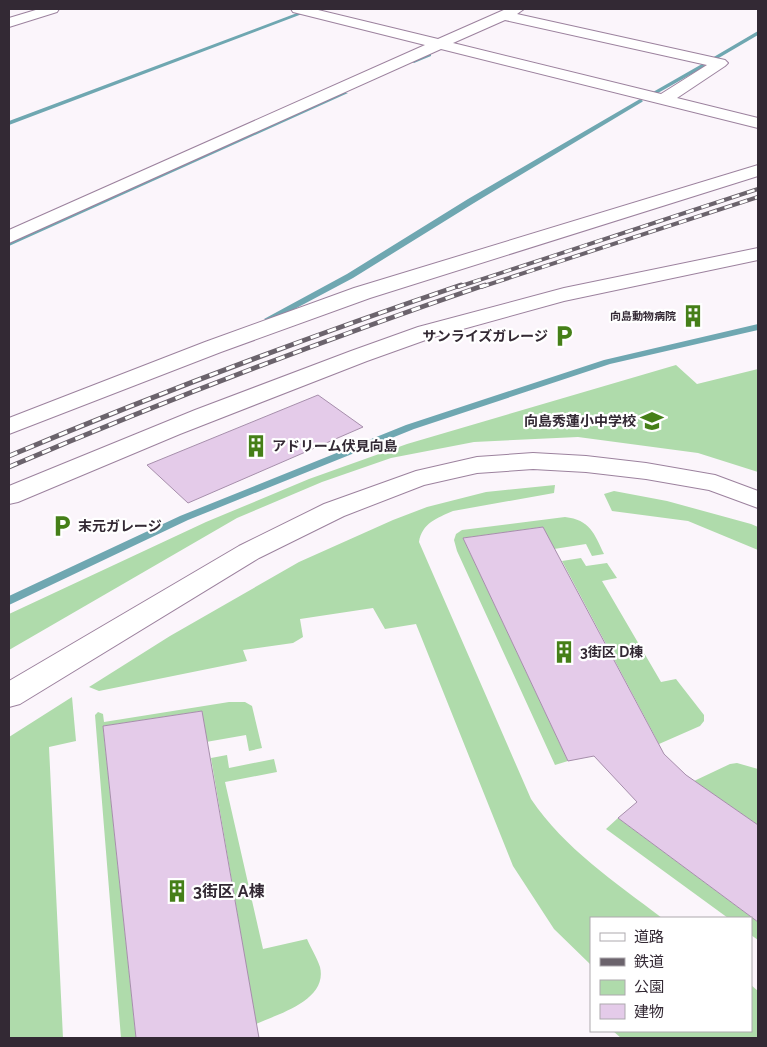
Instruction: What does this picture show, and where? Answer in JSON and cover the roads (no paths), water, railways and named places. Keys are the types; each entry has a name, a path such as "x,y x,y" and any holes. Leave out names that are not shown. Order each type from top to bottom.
{"street":[{"path":"9,22 52,9"},
{"path":"298,9 758,123"},
{"path":"9,236 517,9"},
{"path":"503,15 720,64 664,99"},
{"path":"9,427 213,347 362,293 758,170"},
{"path":"9,496 237,402 359,356 446,326 528,302 758,254"},
{"path":"9,696 248,552 334,510 416,479 477,465 533,461 586,464 646,471 715,483 758,500"}],"waterway":[{"path":"9,123 299,14"},
{"path":"715,58 758,33"},
{"path":"414,61 429,55"},
{"path":"656,92 702,66"},
{"path":"9,244 345,93"},
{"path":"269,319 350,276 471,201 640,101"},
{"path":"9,601 184,518 410,427 607,362 758,327"}],"railway":[{"path":"458,287 758,189"},
{"path":"481,287 758,197"},
{"path":"9,456 234,366 461,285"},
{"path":"9,467 245,372 485,285"}],"place":[{"name":"向島動物病院","path":"693,316"},
{"name":"サンライズガレージ","path":"564,336"},
{"name":"向島秀蓮小中学校","path":"652,421"},
{"name":"アドリーム伏見向島","path":"256,446"},
{"name":"末元ガレージ","path":"62,526"},
{"name":"3街区 D棟","path":"564,652"},
{"name":"3街区 A棟","path":"177,891"}]}
